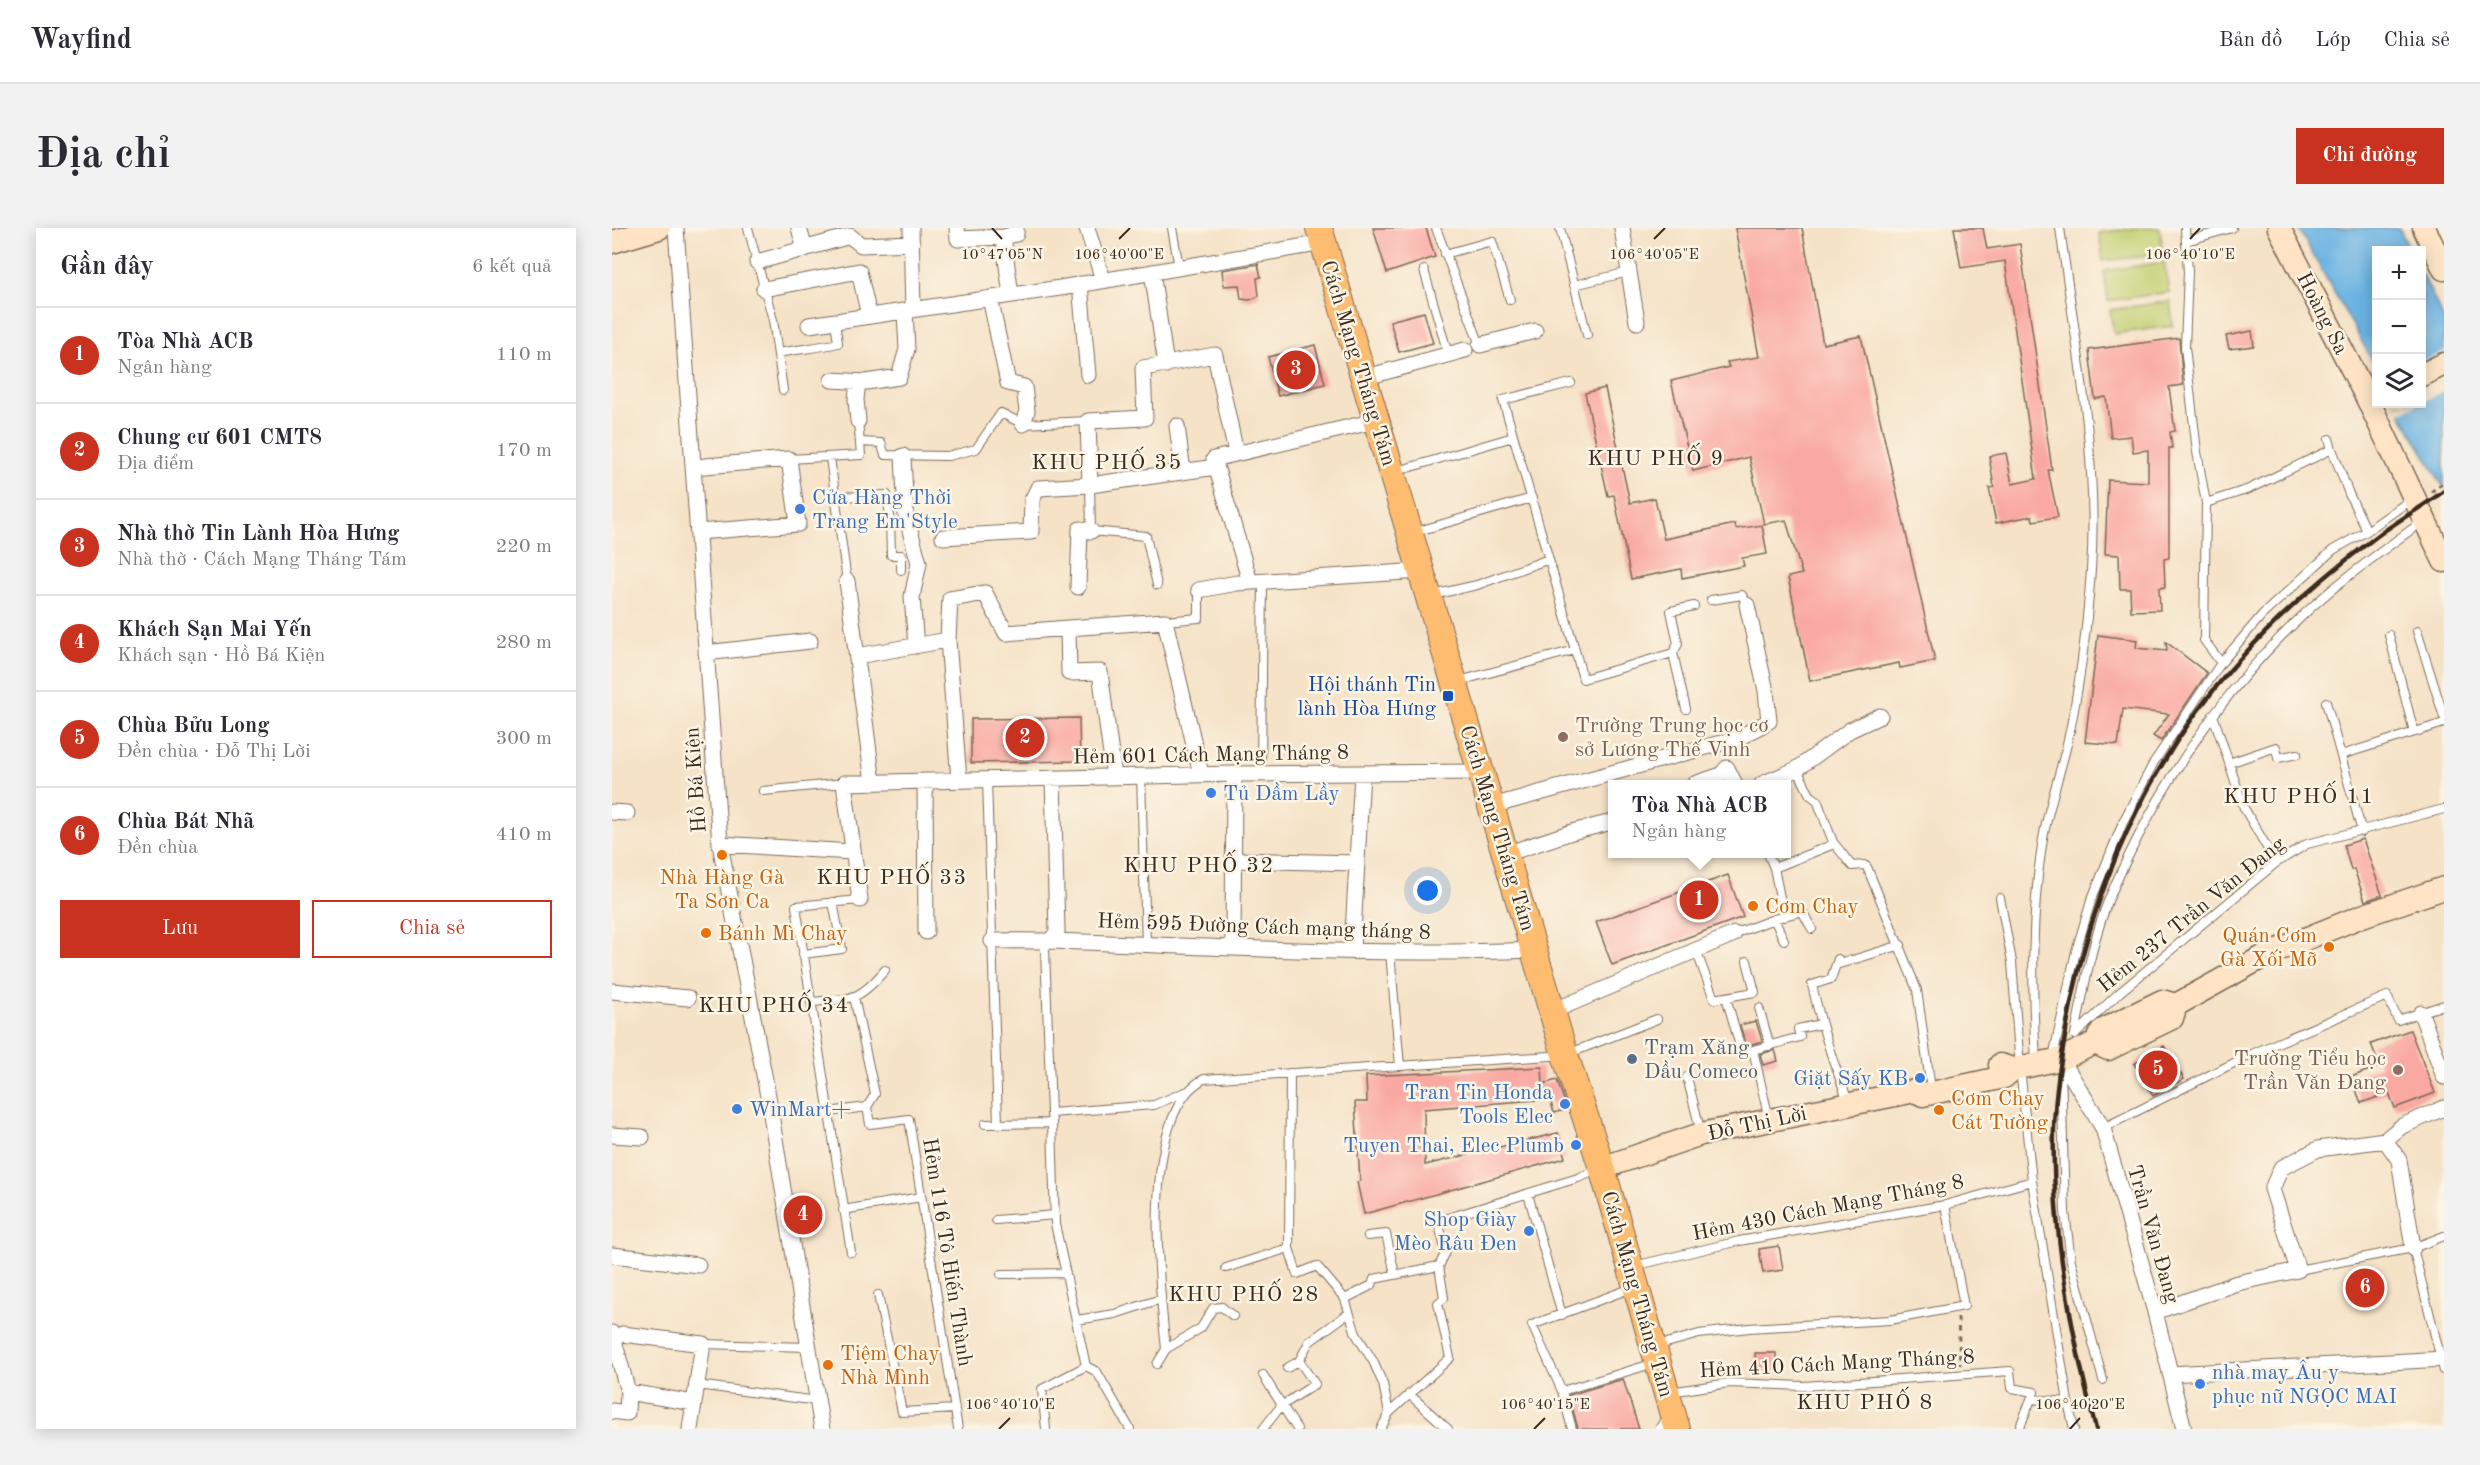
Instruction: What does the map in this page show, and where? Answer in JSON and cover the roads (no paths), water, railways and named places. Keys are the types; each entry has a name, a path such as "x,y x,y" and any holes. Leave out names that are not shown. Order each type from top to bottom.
{"main road":[{"name":"Cách Mạng Tháng Tám","path":"1321,235 1565,1055 1602,1168 1654,1355 1668,1416"}],"street":[{"path":"612,242 660,228"},
{"name":"Hồ Bá Kiện","path":"676,228 720,844 768,1096 822,1429"},
{"path":"799,228 805,249"},
{"path":"957,228 958,239 1010,232 1011,295"},
{"path":"1086,228 1103,280"},
{"path":"1622,228 1637,322"},
{"name":"Hoàng Sa","path":"2279,228 2372,391"},
{"path":"2424,228 2442,260"},
{"path":"809,325 1152,272 1321,235"},
{"path":"757,262 850,236 861,245 911,236 908,350 899,377 858,382 832,380"},
{"path":"764,289 859,272 869,316"},
{"path":"1152,272 1166,365"},
{"path":"1080,284 1088,375"},
{"path":"990,298 1008,383 1023,387 1027,411 1023,424"},
{"path":"1363,378 1535,331"},
{"path":"1090,485 1088,420 1145,418 1143,368 1215,355 1236,453"},
{"path":"2426,373 2444,364"},
{"path":"2426,387 2444,378"},
{"path":"858,382 856,399 858,421"},
{"name":"Hoàng Sa","path":"2381,408 2414,498 2444,561"},
{"path":"1257,581 1240,548 1214,459 1375,421"},
{"path":"1177,426 1183,472"},
{"path":"903,456 906,516 919,562 912,597 916,646"},
{"path":"693,467 789,459 798,524 698,532"},
{"path":"943,537 1031,532 1032,500 1038,488 1090,485 1216,466"},
{"path":"1078,587 1080,529 1092,531"},
{"path":"1199,590 1257,581 1421,571"},
{"path":"847,581 873,783"},
{"path":"959,780 948,640 950,599 985,593 1006,633 1165,621 1201,774"},
{"path":"1492,806 1739,738 1769,722 1766,691 1747,605"},
{"path":"1068,628 1069,673 1100,672 1114,777"},
{"path":"857,656 948,640"},
{"path":"706,653 810,641"},
{"path":"1771,780 1797,769 1850,730 1880,716"},
{"path":"1706,780 1721,775 1727,768 1733,780"},
{"name":"Hẻm 601 Cách Mạng Tháng 8","path":"844,783 1201,774 1482,772"},
{"path":"1352,951 1362,773"},
{"name":"Hẻm 595 Đường Cách mạng tháng 8","path":"1233,948 1234,774"},
{"path":"1051,940 1057,932 1053,778"},
{"path":"925,781 926,932"},
{"path":"844,783 860,900"},
{"path":"1506,854 1572,832 1608,823"},
{"path":"720,844 852,852"},
{"path":"1234,860 1357,862"},
{"name":"Đỗ Thị Lời","path":"1602,1168 1701,1134 1848,1104 1922,1086 1923,1095 2004,1077 2053,1057 2162,1001 2176,1005 2268,954 2362,916 2444,888"},
{"path":"1553,1011 1734,934"},
{"name":"Hẻm 595 Đường Cách mạng tháng 8","path":"992,941 1051,940 1390,952 1534,950"},
{"path":"612,991 688,998"},
{"path":"2421,1014 2444,1077"},
{"name":"Trần Văn Ðang","path":"2053,1057 2103,1128 2155,1312 2184,1429"},
{"path":"2155,1312 2237,1283 2298,1270 2272,1189 2281,1168 2318,1149 2385,1140 2402,1126 2444,1108"},
{"path":"612,1135 642,1137"},
{"path":"2385,1140 2399,1160 2414,1248"},
{"path":"612,1255 698,1266"},
{"path":"612,1411 627,1413 628,1392 617,1333 703,1344 690,1429"},
{"path":"2170,1374 2443,1363"},
{"path":"628,1392 694,1402"}],"lane":[{"path":"748,228 772,320 783,390"},
{"path":"1172,228 1179,267"},
{"path":"1436,228 1473,347"},
{"path":"1560,228 1587,334"},
{"path":"2060,228 2090,450 2093,494 2091,571 2079,680 2067,745 2049,811 2038,872 2034,966 2053,1057 2070,1251 2103,1380"},
{"path":"2185,228 2188,272 2185,347 2206,503 2204,640 2222,663"},
{"path":"2186,241 2232,228"},
{"path":"1445,254 1492,241 1510,300"},
{"path":"1424,270 1448,354"},
{"path":"1574,285 1629,272"},
{"path":"778,353 807,347 816,349 838,343 835,321"},
{"path":"1571,382 1503,400 1583,679 1672,653 1678,644 1671,611 1694,606"},
{"path":"860,442 881,443 885,455 948,456 976,449 1001,413 1023,424 1088,420"},
{"path":"789,459 861,455 858,421"},
{"path":"1391,473 1514,437"},
{"path":"2329,439 2349,494 2367,531"},
{"path":"2206,503 2249,489 2332,448"},
{"path":"830,458 847,581"},
{"path":"1090,485 1092,531 1146,536 1157,585"},
{"path":"835,496 887,495 891,555 901,555 901,570"},
{"path":"1409,533 1532,498"},
{"path":"2074,1429 2032,1181 2053,1057 2076,951 2107,858 2154,762 2222,663 2262,615 2333,550 2367,531 2414,498"},
{"path":"2053,1057 2087,971 2104,911 2154,807 2188,750 2213,715 2298,619 2360,568 2425,520"},
{"path":"1428,596 1477,585 1549,559"},
{"path":"1257,581 1261,773"},
{"path":"1165,621 1199,618 1199,590"},
{"path":"1711,600 1742,595 1747,605"},
{"path":"2417,631 2444,717"},
{"path":"2389,635 2414,732"},
{"path":"1455,682 1575,651"},
{"path":"1672,653 1686,709"},
{"path":"2326,702 2362,832"},
{"path":"2213,715 2244,808 2276,862"},
{"path":"2340,755 2444,723"},
{"path":"2229,763 2276,747 2278,758 2297,754"},
{"path":"1797,769 1809,795 1817,800 1834,844 1855,867 1861,865 1867,867 1900,945 1917,990 1922,1086"},
{"name":"Hẻm 595 Đường Cách mạng tháng 8","path":"1141,776 1146,944"},
{"path":"987,780 998,1122"},
{"name":"Hẻm 601 Cách Mạng Tháng 8","path":"762,791 844,783"},
{"name":"Hẻm 237 Trần Văn Đang","path":"2053,1057 2119,993 2276,862 2307,844 2362,832 2444,809"},
{"path":"1774,868 1834,844"},
{"path":"1770,858 1774,868 1784,917"},
{"path":"2000,898 2012,962 2053,1057"},
{"path":"851,1252 796,906 860,900"},
{"path":"803,954 842,949 833,902"},
{"path":"1734,934 1802,911 1812,929"},
{"path":"1774,919 1784,940"},
{"path":"1051,940 1045,948 1055,1215 1086,1366 1097,1372 1130,1429"},
{"path":"1848,1104 1841,1077 1821,1024 1812,985 1831,979 1837,962 1900,945"},
{"path":"1696,950 1714,999 1755,992 1747,961"},
{"path":"1390,952 1400,1066"},
{"path":"811,1002 854,997 866,992 885,970"},
{"path":"2103,1128 2254,1053 2387,996 2398,1020 2444,1005"},
{"path":"828,1112 867,1107 874,1094 854,997"},
{"path":"1726,998 1742,1053 1800,1037 1798,1029 1821,1024"},
{"path":"1759,1008 1770,1046"},
{"path":"1051,1113 1154,1105 1170,1100 1204,1078 1565,1055 1657,1019"},
{"path":"1753,1050 1770,1120"},
{"path":"1290,1073 1289,1248 1297,1275 1317,1266 1345,1299 1356,1334 1373,1361 1383,1384 1389,1413"},
{"path":"1687,1077 1701,1134"},
{"path":"1166,1349 1157,1234 1162,1158 1172,1114 1186,1091"},
{"name":"Hẻm 116 Tô Hiến Thành","path":"867,1107 870,1124 909,1119 958,1429"},
{"path":"985,1124 998,1122 1052,1123"},
{"path":"1381,1429 1389,1413 1450,1359 1438,1303 1444,1298 1439,1266 1446,1252 1438,1221 1528,1194 1602,1168"},
{"name":"Hẻm 430 Cách Mạng Tháng 8","path":"1562,1391 1533,1325 1562,1315 1632,1277 1739,1241 1945,1204 2032,1181"},
{"path":"1528,1194 1562,1315"},
{"path":"843,1210 921,1197"},
{"path":"1572,1429 1562,1391 1654,1355 1699,1334 1749,1328 1890,1320 1961,1306 1945,1204"},
{"path":"996,1220 1055,1215"},
{"path":"1368,1236 1386,1234 1395,1274"},
{"path":"2298,1270 2414,1248 2444,1236"},
{"path":"1226,1268 1289,1248"},
{"path":"2414,1248 2443,1363"},
{"path":"1345,1299 1372,1285 1374,1279 1439,1266"},
{"path":"1001,1274 1066,1273"},
{"path":"878,1295 902,1412 955,1409"},
{"path":"1076,1320 1115,1314 1161,1299"},
{"path":"1157,1364 1166,1349 1201,1328 1213,1308 1222,1307 1233,1316"},
{"path":"1287,1368 1299,1361 1309,1342 1349,1313"},
{"path":"703,1344 809,1347"},
{"path":"1263,1429 1281,1406 1315,1384 1299,1361"},
{"path":"1046,1429 1042,1389 1086,1366"},
{"name":"Hẻm 410 Cách Mạng Tháng 8","path":"1668,1416 1729,1383 1804,1386 2010,1371 2012,1388 2034,1392 2031,1399"},
{"path":"1263,1375 1297,1429"},
{"path":"697,1385 818,1401"},
{"path":"1409,1394 1448,1429"},
{"path":"2019,1429 2031,1399 2068,1402"}],"water":[{"path":"2298,228 2399,228 2408,246 2372,246 2372,360"},
{"path":"2426,282 2444,320 2444,488 2397,408 2426,408"}],"railway":[{"path":"2096,1429 2078,1356 2064,1280 2056,1202 2054,1128 2067,1025 2091,926 2108,878 2150,785 2206,699 2239,660 2286,612 2337,568 2381,533 2444,491"}],"place":[{"name":"Nhà thờ Tin Lành Hòa Hưng","path":"1296,370"},
{"name":"Cửa Hàng Thời Trang Em'Style","path":"800,509"},
{"name":"Hội thánh Tin lành Hòa Hưng","path":"1448,696"},
{"name":"Trường Trung học cơ sở Lương Thế Vinh","path":"1563,737"},
{"name":"Chung cư 601 CMT8","path":"1025,738"},
{"name":"Tủ Dầm Lầy","path":"1211,793"},
{"name":"Nhà Hàng Gà Ta Sơn Ca","path":"722,855"},
{"name":"Tòa Nhà ACB","path":"1699,900"},
{"name":"Cơm Chay","path":"1753,906"},
{"name":"Bánh Mì Chay","path":"706,933"},
{"name":"Quán Cơm Gà Xối Mỡ","path":"2329,947"},
{"name":"Trạm Xăng Dầu Comeco","path":"1632,1059"},
{"name":"Chùa Bửu Long","path":"2158,1070"},
{"name":"Trường Tiểu học Trần Văn Đang","path":"2398,1070"},
{"name":"Giặt Sấy KB","path":"1920,1078"},
{"name":"Tran Tin Honda Tools Elec","path":"1565,1104"},
{"name":"WinMart+","path":"737,1109"},
{"name":"Cơm Chay Cát Tường","path":"1939,1110"},
{"name":"Tuyen Thai, Elec Plumb","path":"1576,1145"},
{"name":"Khách Sạn Mai Yến","path":"803,1215"},
{"name":"Shop Giày Mèo Râu Đen","path":"1529,1231"},
{"name":"Chùa Bát Nhã","path":"2365,1288"},
{"name":"Tiệm Chay Nhà Mình","path":"828,1365"},
{"name":"nhà may Âu y phục nữ NGỌC MAI","path":"2200,1384"}],"district":[{"name":"KHU PHỐ 9","path":"1656,457"},
{"name":"KHU PHỐ 35","path":"1107,461"},
{"name":"KHU PHỐ 11","path":"2299,795"},
{"name":"KHU PHỐ 32","path":"1199,864"},
{"name":"KHU PHỐ 33","path":"892,876"},
{"name":"KHU PHỐ 34","path":"774,1004"},
{"name":"KHU PHỐ 28","path":"1244,1293"},
{"name":"KHU PHỐ 8","path":"1865,1401"}]}
